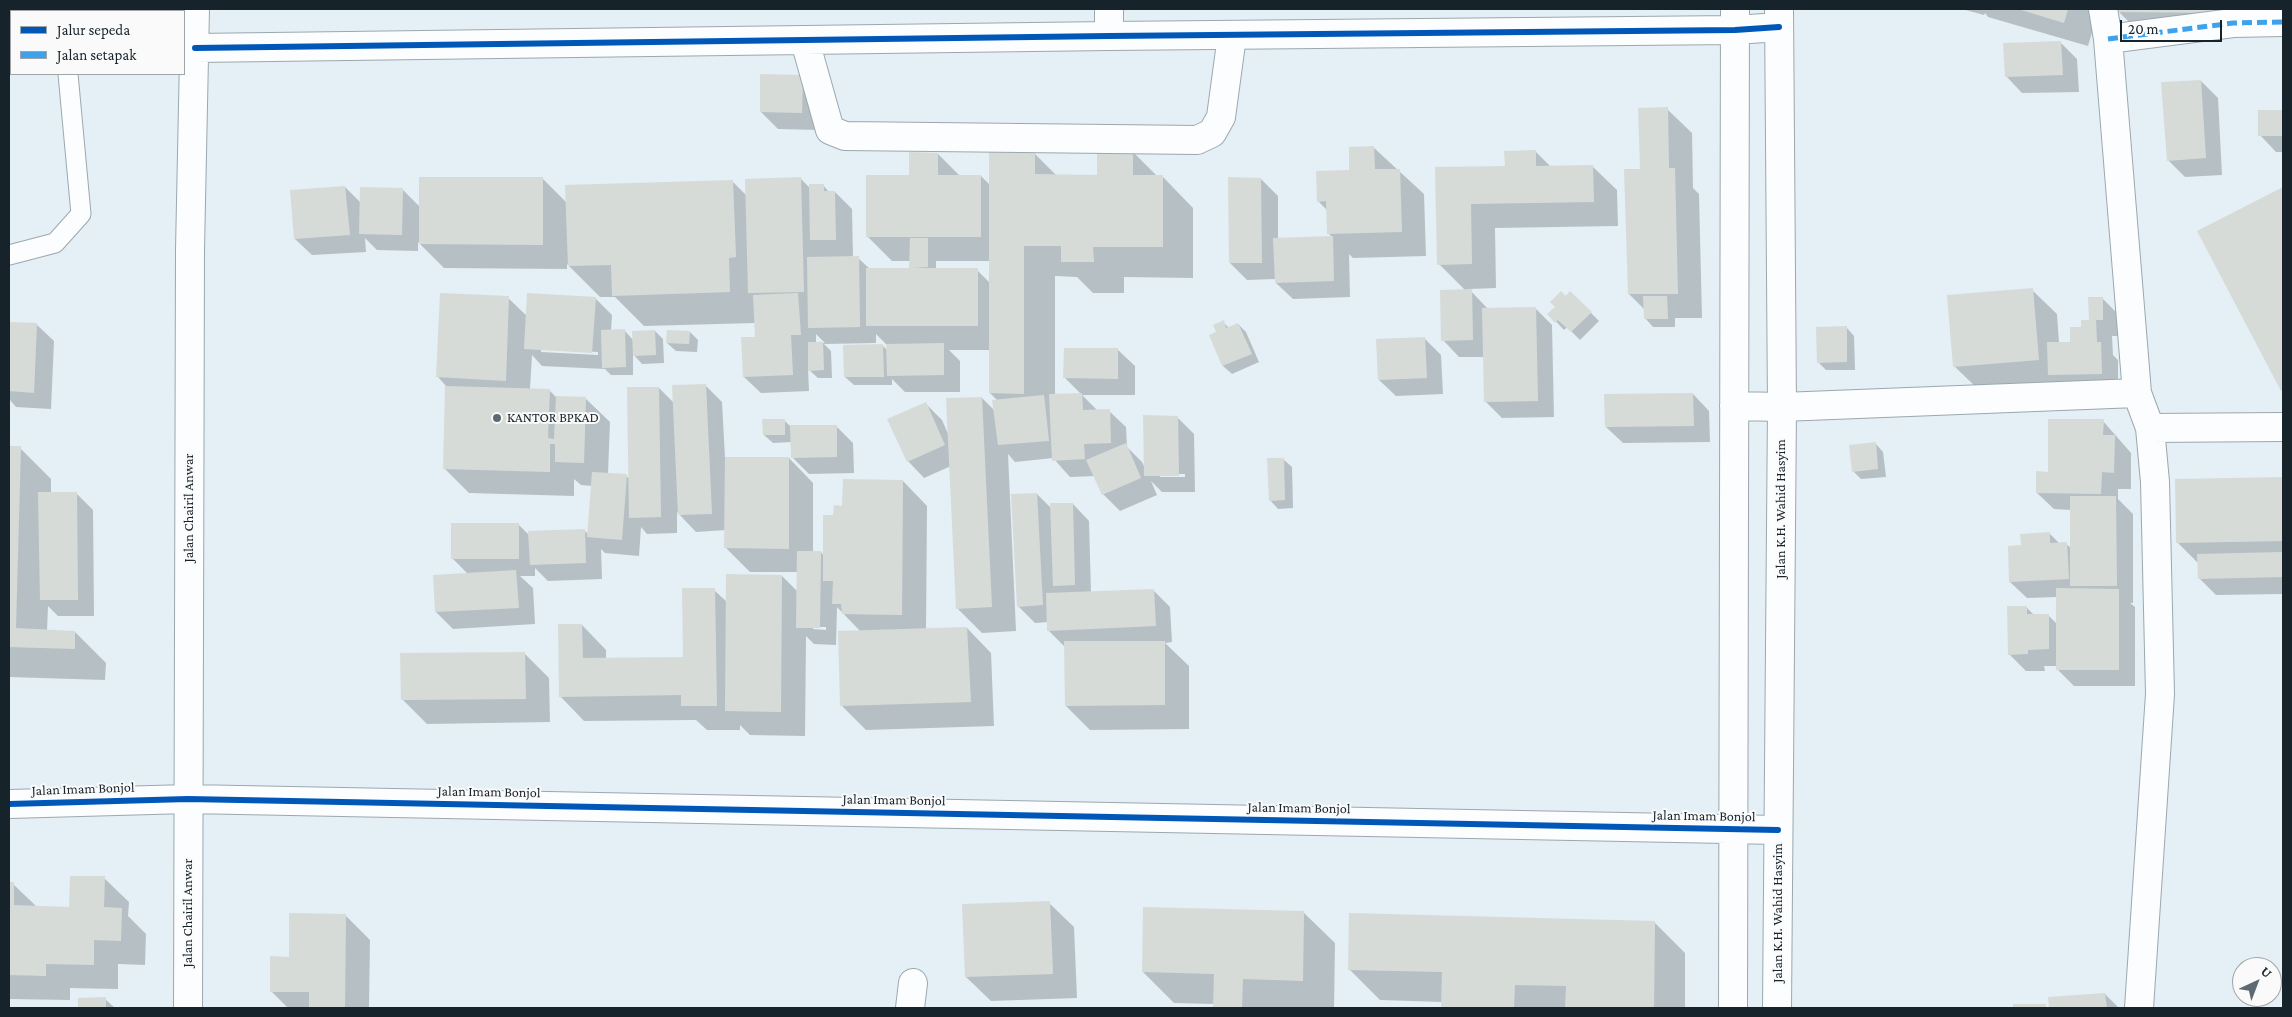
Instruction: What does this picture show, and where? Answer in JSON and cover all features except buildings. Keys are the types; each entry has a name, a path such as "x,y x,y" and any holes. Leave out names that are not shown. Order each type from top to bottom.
{"street":[{"name":"Jalan Chairil Anwar","path":"188,1008 190,250 195,9"},
{"path":"1109,36 1110,9"},
{"path":"2103,9 2108,40 2137,393 2150,428 2154,482 2160,694 2138,1008"},
{"path":"195,48 1232,36 1779,18"},
{"name":"Jalan K.H. Wahid Hasyim","path":"1777,1008 1782,407 1779,18"},
{"path":"1733,1008 1735,20"},
{"path":"2108,40 2233,23 2283,22"},
{"path":"805,41 830,130 845,136 1197,140 1212,133 1221,117 1232,36"},
{"path":"1734,406 1782,407 2137,393"},
{"path":"2150,428 2283,427"},
{"name":"Jalan Imam Bonjol","path":"9,804 188,799 1778,830"}],"lane":[{"path":"9,255 55,243 81,214 68,75"}],"marked path":[{"path":"2108,39 2233,23 2283,22"}],"cycle path":[{"path":"195,48 1735,30 1779,27"},
{"path":"9,804 188,799 1778,830"}],"place":[{"name":"KANTOR BPKAD","path":"497,418"}]}
